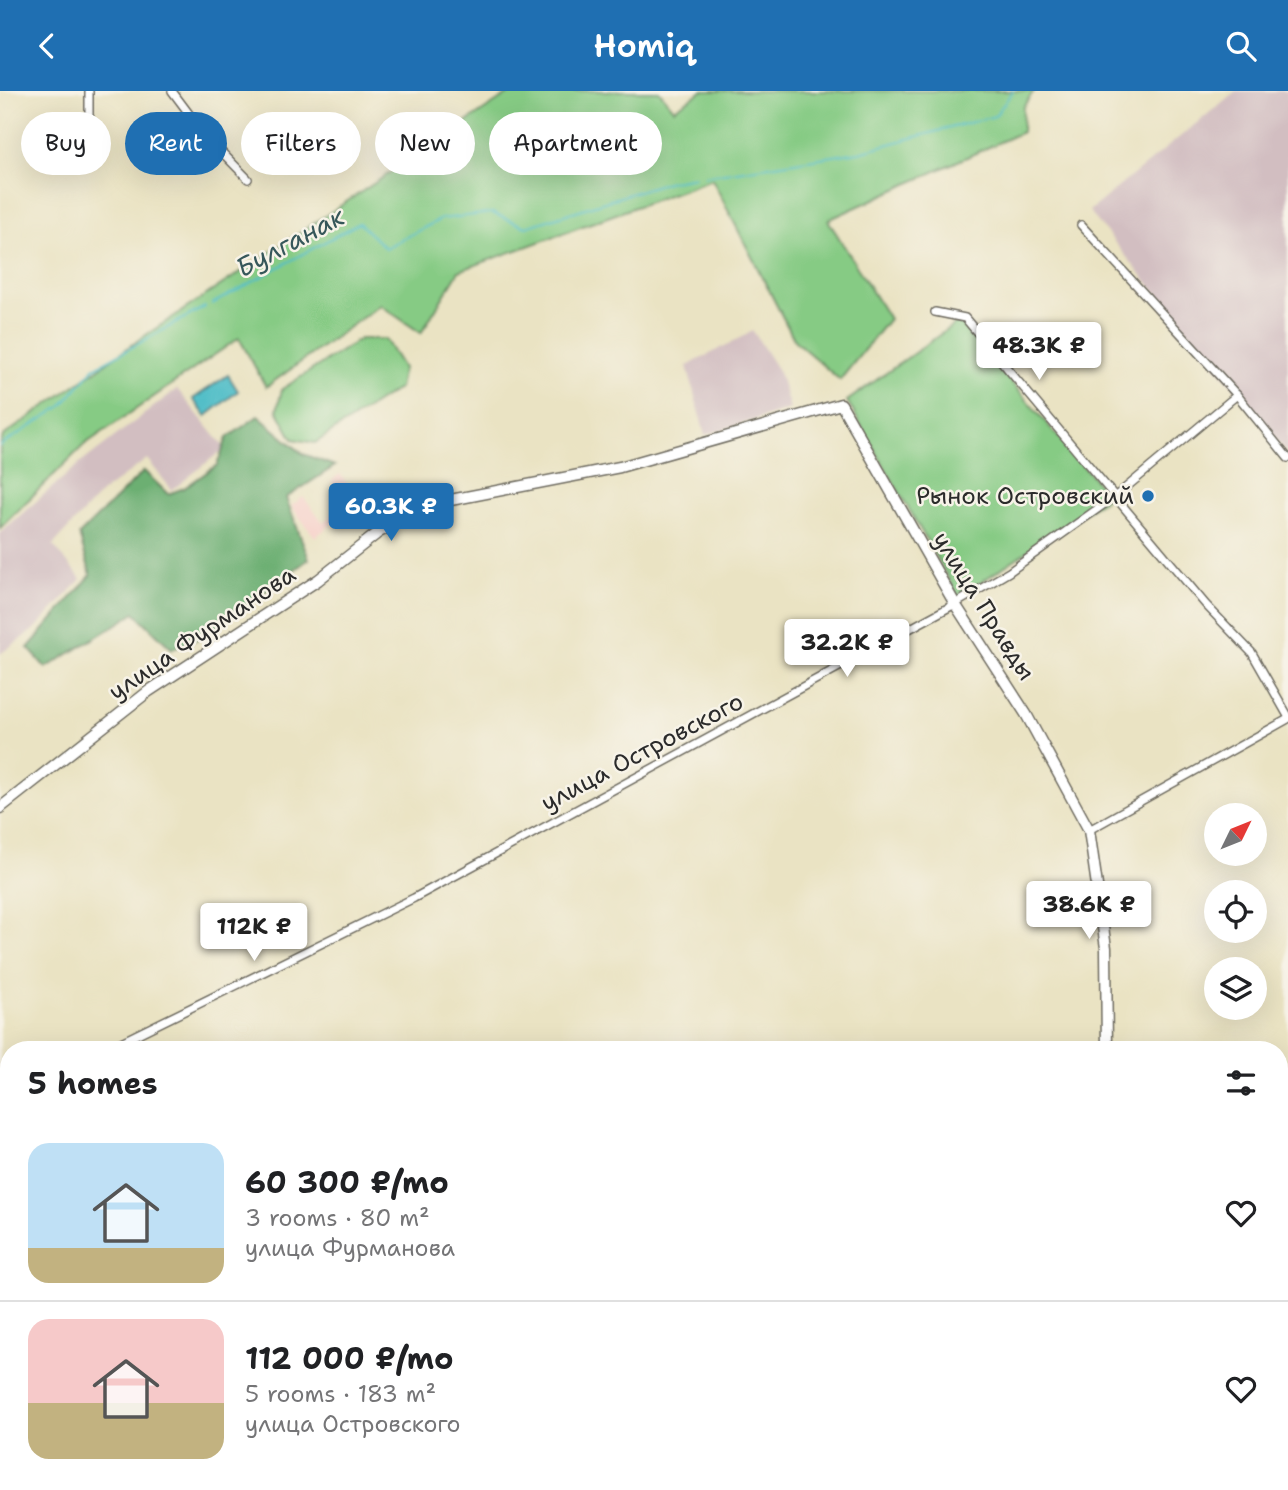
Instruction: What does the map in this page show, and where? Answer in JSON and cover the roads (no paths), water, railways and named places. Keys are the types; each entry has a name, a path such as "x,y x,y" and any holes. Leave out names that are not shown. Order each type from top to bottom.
{"main road":[{"name":"улица Правды","path":"841,404 955,604 1026,714 1089,831"},
{"name":"улица Фурманова","path":"0,808 149,691 318,580 379,532 430,504 620,467 841,404"},
{"path":"1089,831 1106,948 1107,1041"}],"street":[{"path":"89,91 89,112"},
{"path":"172,91 205,135 248,179"},
{"path":"1082,225 1237,395 1288,458"},
{"path":"935,312 965,318 1117,495 1206,605 1252,653 1288,718 1089,831"},
{"name":"улица Островского","path":"123,1041 414,898 955,604 1009,572 1117,495 1237,395"}],"water":[{"path":"228,375 238,391 206,416 193,399"}],"waterway":[{"name":"Булганак","path":"705,176 859,152 995,116 1013,91"},
{"name":"Булганак","path":"212,304 359,223 385,248 441,219 492,213 526,227 667,182 695,177"},
{"name":"Булганак","path":"0,446 62,406 94,368 205,307"}],"place":[{"name":"Рынок Островский","path":"1148,496"}]}
